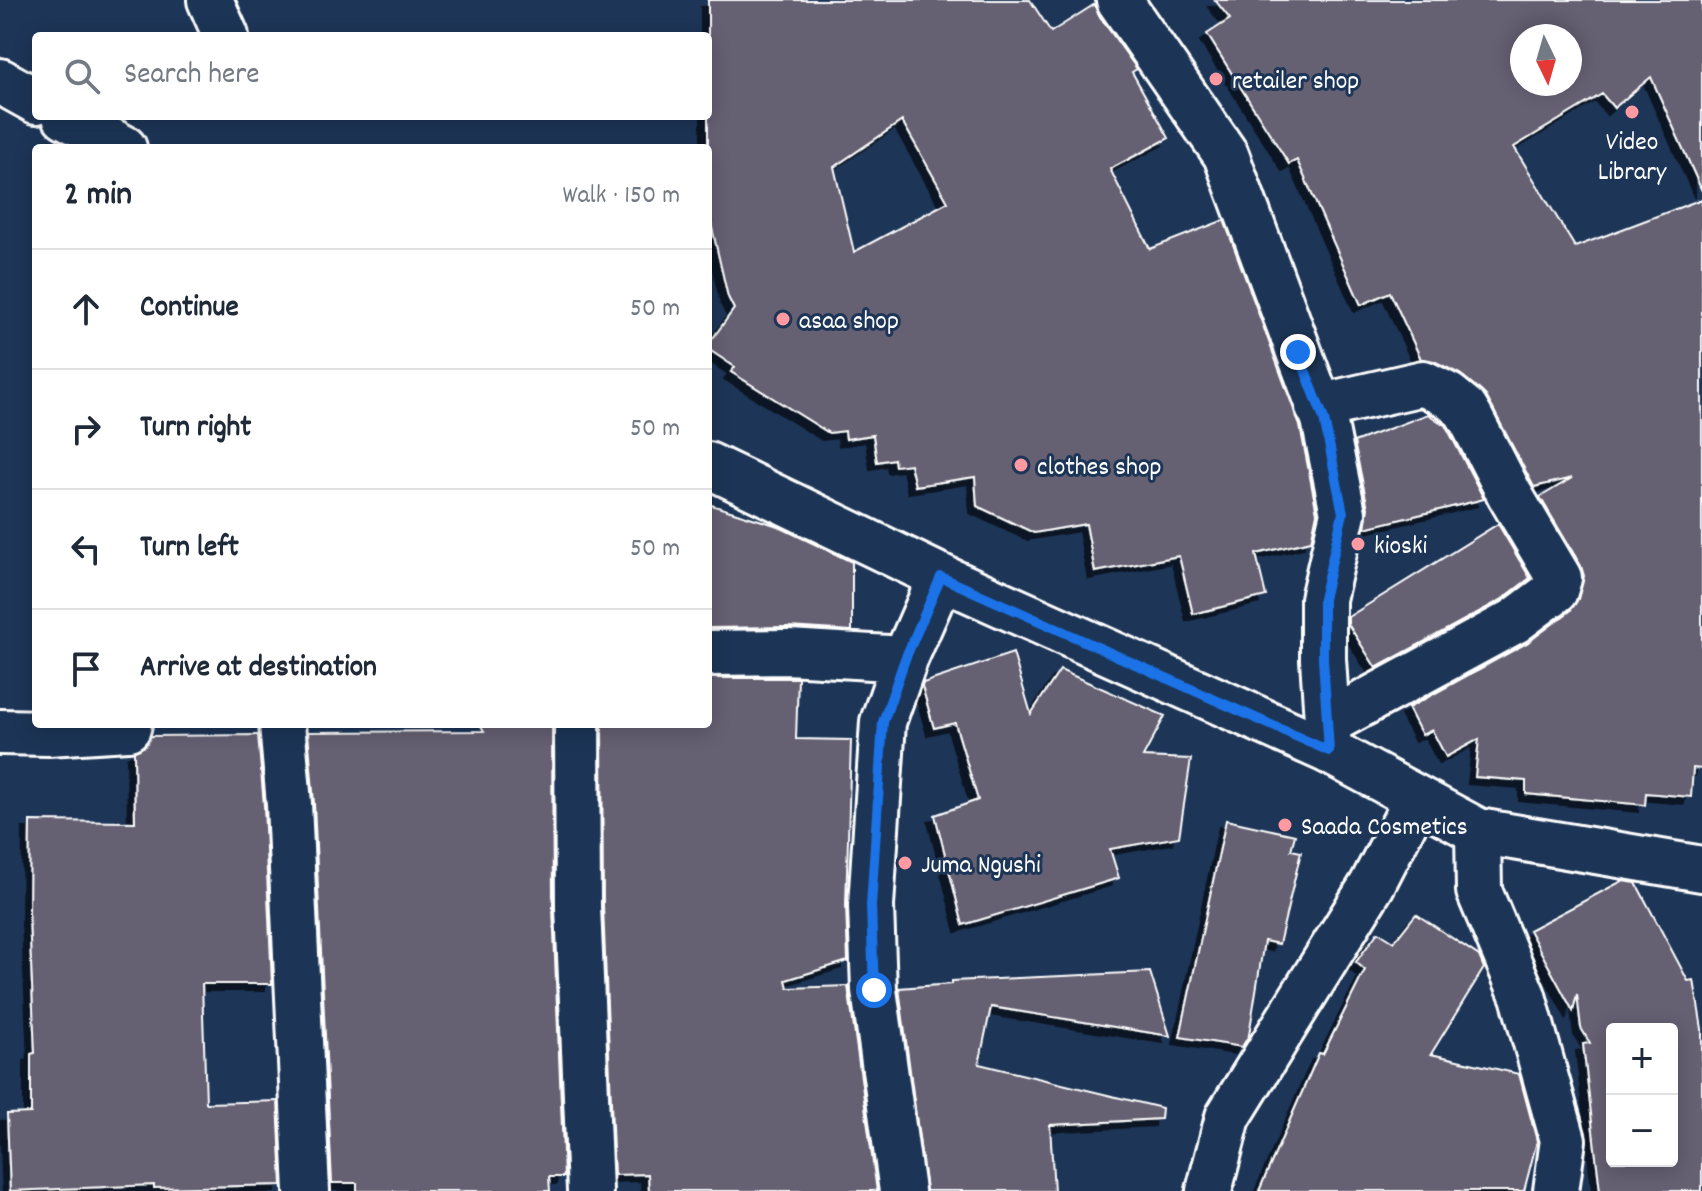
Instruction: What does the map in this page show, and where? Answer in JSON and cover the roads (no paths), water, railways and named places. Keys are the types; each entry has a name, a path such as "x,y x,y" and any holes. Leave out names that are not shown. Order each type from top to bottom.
{"street":[{"path":"210,0 224,32"},
{"path":"1119,0 1226,155 1324,419 1343,513 1323,599 1328,737"},
{"path":"0,81 32,99"},
{"path":"72,120 117,144"},
{"path":"1318,407 1423,383 1449,396 1465,409 1510,495 1559,578 1555,591 1515,621 1328,737"},
{"path":"712,467 941,577 1328,737 1416,800 1478,831 1702,869"},
{"path":"902,1191 874,990 871,906 883,722 905,659 941,577"},
{"path":"712,653 788,652 905,659"},
{"path":"0,732 48,733 128,728"},
{"path":"282,728 289,804 307,1191"},
{"path":"577,728 578,907 590,1191"},
{"path":"1209,1191 1228,1117 1372,885 1416,800"},
{"path":"1478,831 1479,891 1523,996 1563,1140 1556,1191"}],"place":[{"name":"retailer shop","path":"1216,79"},
{"name":"Video Library","path":"1632,112"},
{"name":"asaa shop","path":"783,319"},
{"name":"clothes shop","path":"1021,465"},
{"name":"kioski","path":"1358,544"},
{"name":"Saada Cosmetics","path":"1285,825"},
{"name":"Juma Ngushi","path":"905,863"}]}
